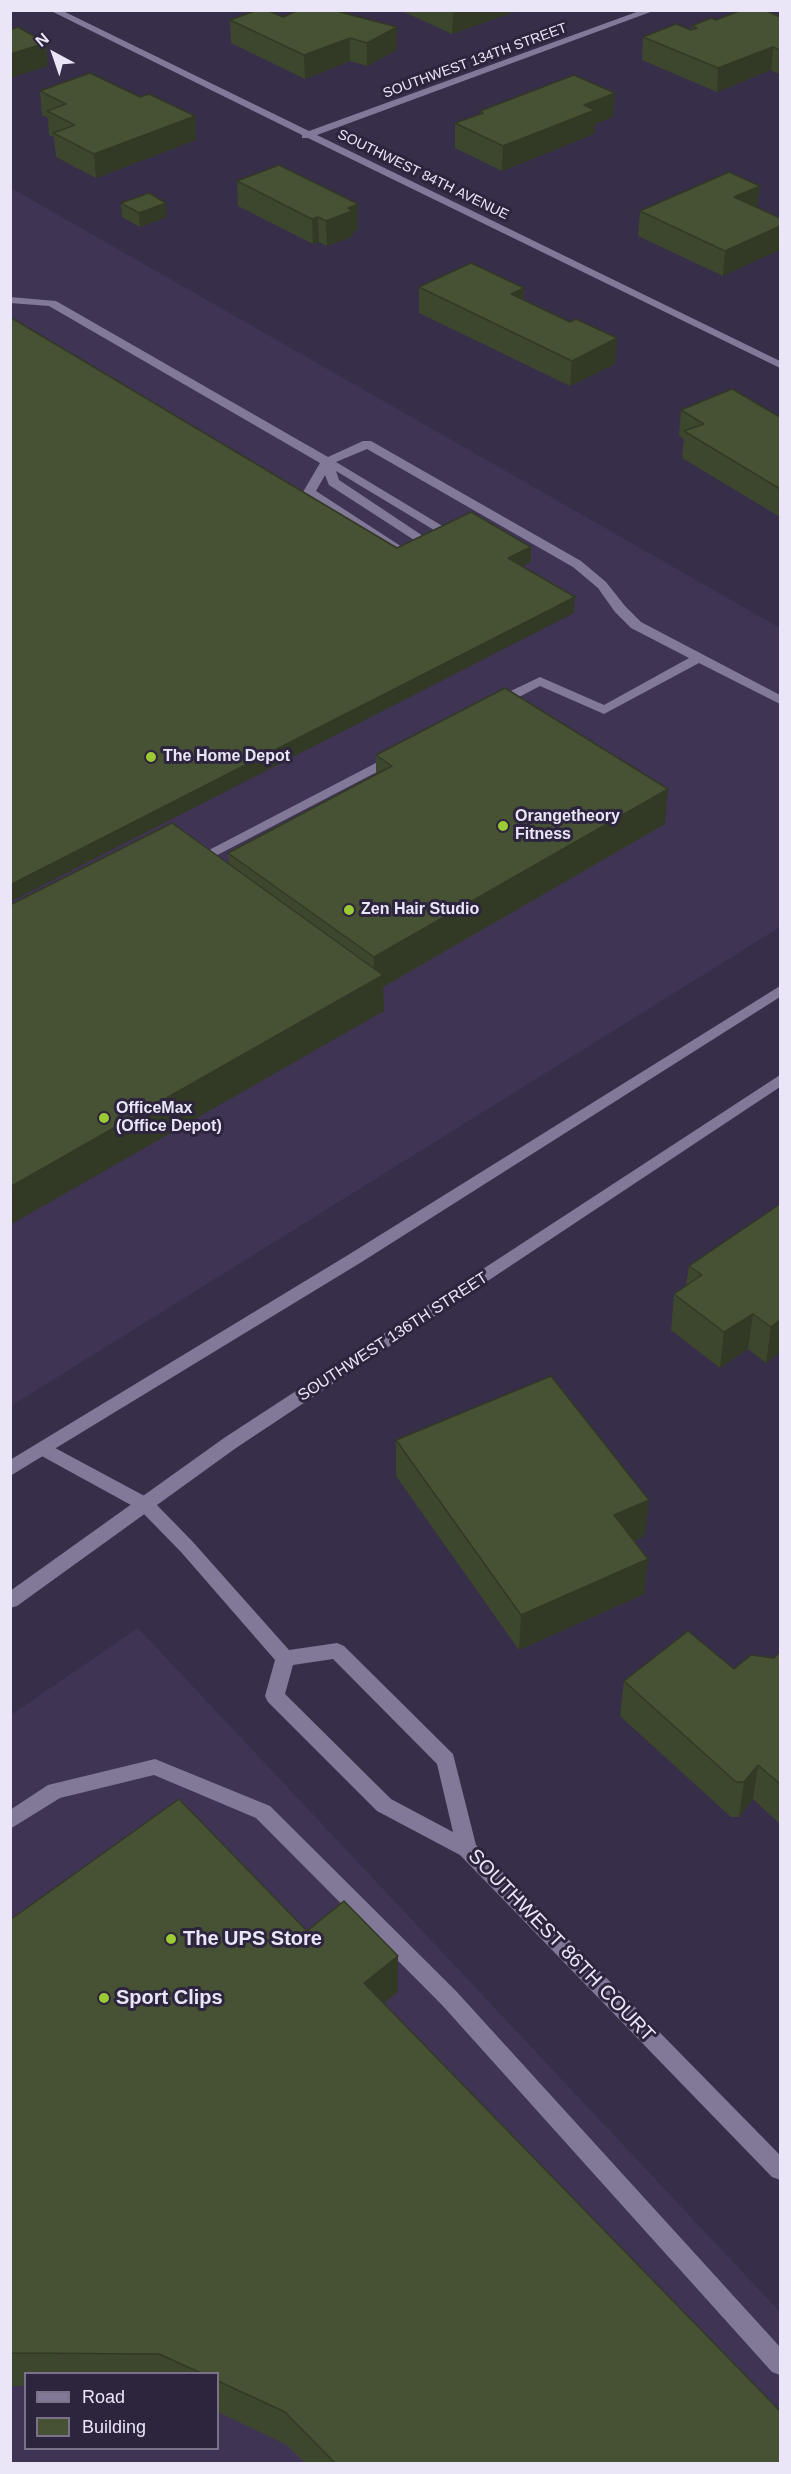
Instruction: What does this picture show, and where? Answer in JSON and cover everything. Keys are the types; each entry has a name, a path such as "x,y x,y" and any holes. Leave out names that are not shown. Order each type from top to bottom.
{"street":[{"name":"SOUTHWEST 84TH AVENUE","path":"53,10 306,136 780,365"},
{"name":"SOUTHWEST 134TH STREET","path":"306,136 652,10"},
{"path":"10,300 52,303 453,536"},
{"path":"410,556 309,492 327,462 367,444 577,564 602,585 620,609 636,625 780,700"},
{"path":"327,462 333,482 432,546"},
{"path":"479,713 540,681 604,710 701,657"},
{"path":"186,866 407,751"},
{"path":"330,808 335,788"},
{"path":"10,1469 363,1253 780,991"},
{"name":"SOUTHWEST 136TH STREET","path":"10,1600 230,1443 780,1080"},
{"path":"44,1449 146,1505 187,1546 285,1658 337,1651 446,1760 467,1849"},
{"name":"SOUTHWEST 86TH COURT","path":"285,1658 275,1696 384,1805 467,1849 780,2170"},
{"path":"10,1821 55,1791 155,1767 263,1812 449,1998 780,2364"}],"shaded area":[{"path":"11,188 780,628 780,927 11,1406"},
{"path":"138,1628 780,2312 780,2463 11,2464 11,1715"}],"building":[{"path":"258,10 266,10 283,17 299,10 332,10 397,27 367,43 350,38 304,55 230,20"},
{"path":"742,10 764,10 780,17 780,50 773,47 718,68 643,37 676,24 691,30 697,28 692,26 711,18 716,20"},
{"path":"18,27 46,43 10,54 10,30"},
{"path":"90,73 140,97 149,94 195,116 94,154 53,133 75,125 47,111 66,104 40,91"},
{"path":"574,75 615,93 584,105 595,110 503,146 455,123 483,113 480,111"},
{"path":"279,165 358,204 348,208 352,211 326,221 318,217 312,219 237,181"},
{"path":"729,172 760,186 734,197 780,218 780,226 725,251 640,211"},
{"path":"149,193 166,203 139,213 121,203"},
{"path":"471,263 524,288 511,294 570,322 576,319 617,338 572,361 419,287"},
{"name":"The Home Depot","path":"10,317 397,548 471,512 531,547 508,558 575,597 10,885"},
{"path":"732,389 780,417 780,489 684,431 704,424 681,410"},
{"path":"505,688 668,789 374,957 228,853 392,766 376,755"},
{"name":"OfficeMax (Office Depot)","path":"172,823 383,975 10,1187 10,905"},
{"path":"780,1204 780,1320 771,1327 753,1314 724,1332 674,1294 702,1275 689,1266"},
{"path":"551,1376 649,1500 614,1515 648,1559 521,1615 396,1440"},
{"path":"688,1631 734,1669 751,1655 774,1658 780,1652 780,1784 758,1765 744,1782 736,1782 624,1681"},
{"path":"179,1799 307,1931 344,1901 398,1956 364,1983 780,2411 780,2463 335,2463 285,2412 219,2381 219,2372 199,2372 159,2354 10,2353 10,1920"}],"place":[{"name":"The Home Depot","path":"151,757"},
{"name":"Orangetheory Fitness","path":"503,826"},
{"name":"Zen Hair Studio","path":"349,910"},
{"name":"OfficeMax (Office Depot)","path":"104,1118"},
{"name":"The UPS Store","path":"171,1939"},
{"name":"Sport Clips","path":"104,1998"}]}
